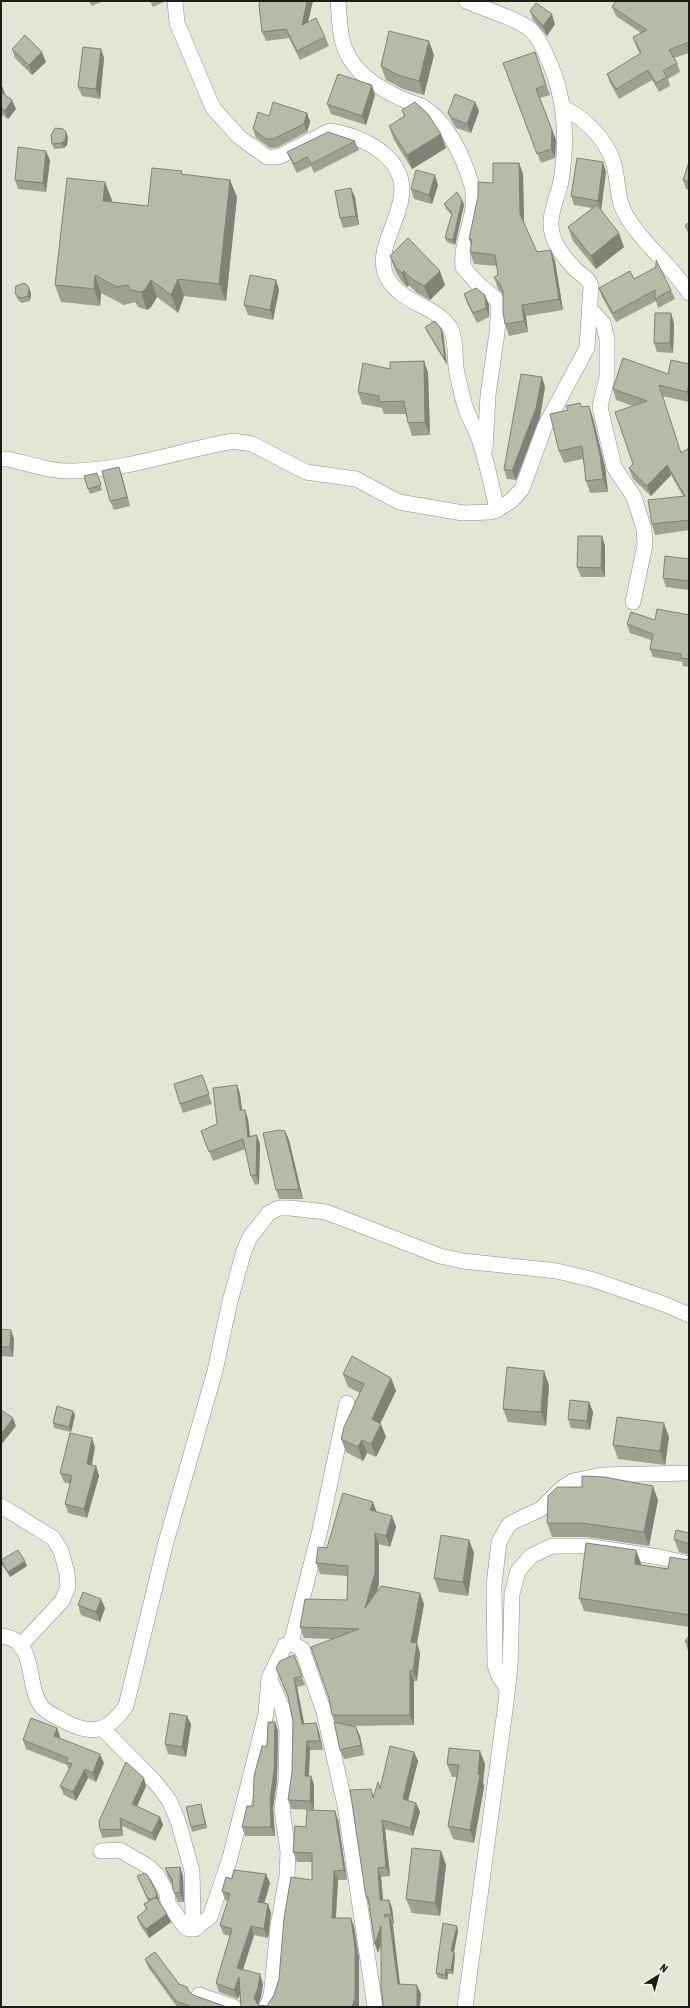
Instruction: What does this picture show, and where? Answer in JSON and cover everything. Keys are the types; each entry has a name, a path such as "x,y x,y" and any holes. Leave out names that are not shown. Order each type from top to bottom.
{"street":[{"path":"175,1 177,23 213,108 239,137 252,148 267,157 278,157 330,131 361,141 379,150 390,160 398,172 402,184 401,199 383,256 387,279 400,294 444,320 451,330 456,372 466,410 479,439 497,510"},
{"path":"338,1 343,46 349,58 360,73 400,98 424,107 438,120 457,146 472,186 474,201 463,249 463,267 477,283 496,299 499,306 497,333 488,395 485,460"},
{"path":"1,459 8,459 53,470 97,470 234,441 252,444 306,472 356,479 399,502 463,514 497,510 516,496 527,481 545,426 587,348 591,310 590,281 576,269 557,248 551,222 561,182 564,154 564,108 554,70 536,36 527,27 466,1"},
{"path":"564,108 583,121 606,146 613,162 618,196 628,218 641,237 682,281 689,293"},
{"path":"591,310 602,323 607,339 607,377 600,407 614,467 634,497 644,529 645,545 633,602"},
{"path":"1,1636 8,1636 20,1646 29,1660 36,1695 43,1708 78,1729 103,1729 113,1722 126,1706 166,1542 215,1371 230,1301 244,1251 250,1237 269,1213 279,1208 326,1212 440,1256 463,1261 557,1271 608,1285 689,1315"},
{"path":"291,1643 320,1530 347,1403"},
{"path":"507,1690 496,1669 494,1600 500,1542 508,1526 513,1522 541,1509 560,1489 573,1481 602,1475 689,1474"},
{"path":"1,1506 53,1538 61,1551 68,1587 62,1601 20,1646"},
{"path":"465,2007 510,1667 512,1594 518,1571 531,1556 552,1546 586,1546 659,1557 689,1564"},
{"path":"101,1851 120,1850 149,1867 157,1875 167,1893 168,1902 184,1926 189,1930 195,1929 210,1917 230,1858 266,1714 269,1678 283,1647 291,1643 299,1645 304,1652 324,1712 345,1805 375,2007"},
{"path":"266,2007 270,2000 272,1988 278,1926 287,1876 288,1852 282,1809 286,1780 287,1730 282,1707 269,1678"},
{"path":"103,1729 155,1782 169,1800 178,1821 192,1871 193,1918 197,1923 202,1923"},
{"path":"199,1995 234,2007"}],"building":[{"path":"260,1 307,1 302,25 316,18 325,37 297,51 286,29 262,32 259,5"},
{"path":"616,1 689,1 689,42 669,50 677,63 663,71 667,77 656,83 648,70 616,89 607,74 641,53 633,37 647,30 612,7"},
{"path":"536,3 552,14 543,26 530,11"},
{"path":"389,31 429,41 419,81 398,75 381,66"},
{"path":"25,35 42,52 29,65 12,49"},
{"path":"83,47 101,49 96,89 78,87"},
{"path":"535,52 546,85 536,89 552,130 551,149 537,154 503,63"},
{"path":"338,74 372,85 362,116 327,104"},
{"path":"1,92 12,100 5,111 1,108"},
{"path":"455,94 475,102 467,124 452,118 448,113"},
{"path":"273,102 307,113 304,124 273,139 266,139 253,129 258,112 269,116"},
{"path":"415,102 428,114 441,134 407,155 389,126 405,116 402,110"},
{"path":"55,128 63,129 66,132 65,140 62,143 52,144 51,135"},
{"path":"328,132 355,141 311,164 307,157 294,164 287,152"},
{"path":"18,147 46,151 43,183 15,180"},
{"path":"577,158 603,162 598,201 571,196"},
{"path":"689,162 689,182 683,180"},
{"path":"493,163 519,163 520,214 537,252 551,250 559,299 522,305 524,321 505,324 503,312 503,291 500,284 494,277 498,275 495,255 470,252 472,240 469,239 478,196 478,182 493,183"},
{"path":"152,168 182,171 181,174 230,180 219,284 178,279 171,295 151,280 145,290 141,292 131,290 128,285 117,287 95,275 94,289 55,285 67,178 105,182 103,201 148,206"},
{"path":"416,170 435,175 429,195 411,189"},
{"path":"351,188 356,216 340,218 335,191"},
{"path":"457,192 462,200 453,240 445,238 452,213 444,204"},
{"path":"597,205 619,233 591,256 568,227"},
{"path":"689,222 689,230 685,226"},
{"path":"408,238 440,271 424,286 412,279 404,271 402,273 396,267 390,256"},
{"path":"656,260 671,290 655,299 655,290 613,313 599,288 630,271 634,279 656,267"},
{"path":"250,275 276,280 270,310 244,305"},
{"path":"24,283 29,288 28,296 21,298 15,293 16,286"},
{"path":"476,288 485,295 486,308 473,313 464,294"},
{"path":"655,313 671,313 670,343 654,343"},
{"path":"435,321 441,329 445,360 425,327"},
{"path":"623,358 668,374 671,360 689,364 689,384 687,392 659,385 681,453 689,448 689,520 652,524 648,500 685,496 667,465 647,486 629,468 633,464 615,412 647,401 613,389"},
{"path":"424,361 425,422 408,423 404,401 379,402 379,396 358,392 363,363 390,369 390,362"},
{"path":"521,374 542,377 536,408 512,471 504,469"},
{"path":"580,403 581,407 589,406 600,455 603,479 586,481 582,446 559,451 550,414 568,410 566,406"},
{"path":"119,467 127,497 110,501 102,471"},
{"path":"97,473 101,485 88,489 84,476"},
{"path":"578,536 602,536 601,568 577,567"},
{"path":"665,556 689,559 689,581 663,578"},
{"path":"657,609 689,615 689,659 680,658 681,654 650,649 653,634 627,624 631,612 655,620"},
{"path":"202,1075 209,1094 180,1104 174,1084"},
{"path":"237,1085 240,1110 245,1110 248,1137 257,1135 256,1175 251,1176 243,1139 209,1152 201,1131 217,1124 213,1088"},
{"path":"279,1130 285,1131 299,1189 276,1190 263,1133"},
{"path":"1,1329 11,1330 10,1347 1,1347"},
{"path":"352,1356 391,1378 372,1419 381,1424 371,1444 362,1440 358,1447 341,1439 344,1427 364,1384 343,1374"},
{"path":"507,1367 544,1371 541,1412 503,1409"},
{"path":"570,1400 589,1402 587,1421 568,1419"},
{"path":"57,1406 73,1411 69,1427 53,1423"},
{"path":"1,1410 13,1418 1,1434"},
{"path":"617,1417 664,1423 660,1451 613,1445"},
{"path":"70,1433 92,1438 87,1464 96,1466 84,1509 65,1504 72,1476 60,1473"},
{"path":"582,1476 604,1477 653,1486 644,1532 582,1523 547,1523 548,1496 557,1487 582,1487"},
{"path":"343,1493 373,1502 370,1510 392,1516 386,1536 375,1533 375,1573 365,1608 381,1586 420,1593 411,1642 417,1643 413,1671 410,1670 410,1715 332,1715 329,1698 311,1647 359,1629 300,1627 305,1599 347,1600 348,1566 316,1563 318,1547 327,1548"},
{"path":"676,1530 689,1533 689,1544 674,1539"},
{"path":"441,1535 469,1540 463,1582 434,1578"},
{"path":"586,1543 636,1550 635,1564 668,1569 670,1557 687,1560 689,1557 689,1615 579,1598"},
{"path":"18,1550 25,1561 8,1572 1,1560"},
{"path":"83,1592 101,1599 96,1612 78,1605"},
{"path":"689,1636 689,1642 685,1641"},
{"path":"294,1655 302,1676 294,1678 302,1724 316,1723 320,1741 307,1741 305,1776 311,1776 310,1801 288,1800 292,1772 293,1721 288,1696 276,1668 280,1661"},
{"path":"170,1713 187,1716 182,1747 165,1744"},
{"path":"31,1718 57,1728 54,1736 100,1754 93,1773 85,1769 73,1792 60,1786 72,1764 66,1762 68,1758 23,1740"},
{"path":"268,1722 275,1722 274,1771 270,1799 271,1827 242,1827 247,1806 253,1806 254,1776 262,1746 267,1747"},
{"path":"334,1722 356,1727 361,1745 340,1750"},
{"path":"390,1746 414,1752 403,1799 416,1803 410,1828 382,1820 386,1867 378,1868 380,1900 389,1900 391,1915 385,1914 384,1917 389,1916 398,1984 417,1985 417,2007 383,2007 381,1986 381,1926 375,1944 368,1897 366,1897 350,1790 371,1789 373,1798 378,1782 380,1789"},
{"path":"449,1748 480,1751 478,1774 480,1775 470,1830 448,1826 459,1765 447,1764"},
{"path":"126,1762 144,1778 132,1804 160,1817 152,1833 120,1818 121,1829 100,1830 99,1821"},
{"path":"201,1804 205,1824 191,1827 186,1807"},
{"path":"307,1810 335,1811 344,1870 334,1871 332,1918 351,1918 355,1948 355,1998 352,2007 241,2007 239,1977 234,1990 216,1983 232,1929 220,1925 230,1894 222,1891 226,1877 232,1879 234,1870 266,1874 258,1902 268,1904 264,1929 251,1926 237,1968 260,1974 258,1988 254,1998 258,2005 267,2006 274,1995 279,1979 284,1918 291,1877 312,1880 312,1853 293,1852 295,1826 306,1827"},
{"path":"412,1848 441,1851 435,1903 406,1899"},
{"path":"180,1867 180,1892 175,1893 173,1890 172,1879 165,1868"},
{"path":"145,1873 156,1891 157,1899 156,1897 148,1899 137,1876"},
{"path":"156,1897 167,1914 146,1929 137,1917 147,1909 144,1904"},
{"path":"443,1923 457,1926 451,1951 454,1951 451,1970 446,1969 445,1975 436,1973"},
{"path":"155,1952 179,1984 187,1987 189,1992 193,1995 227,2007 192,2007 176,2001 145,1959"}]}
